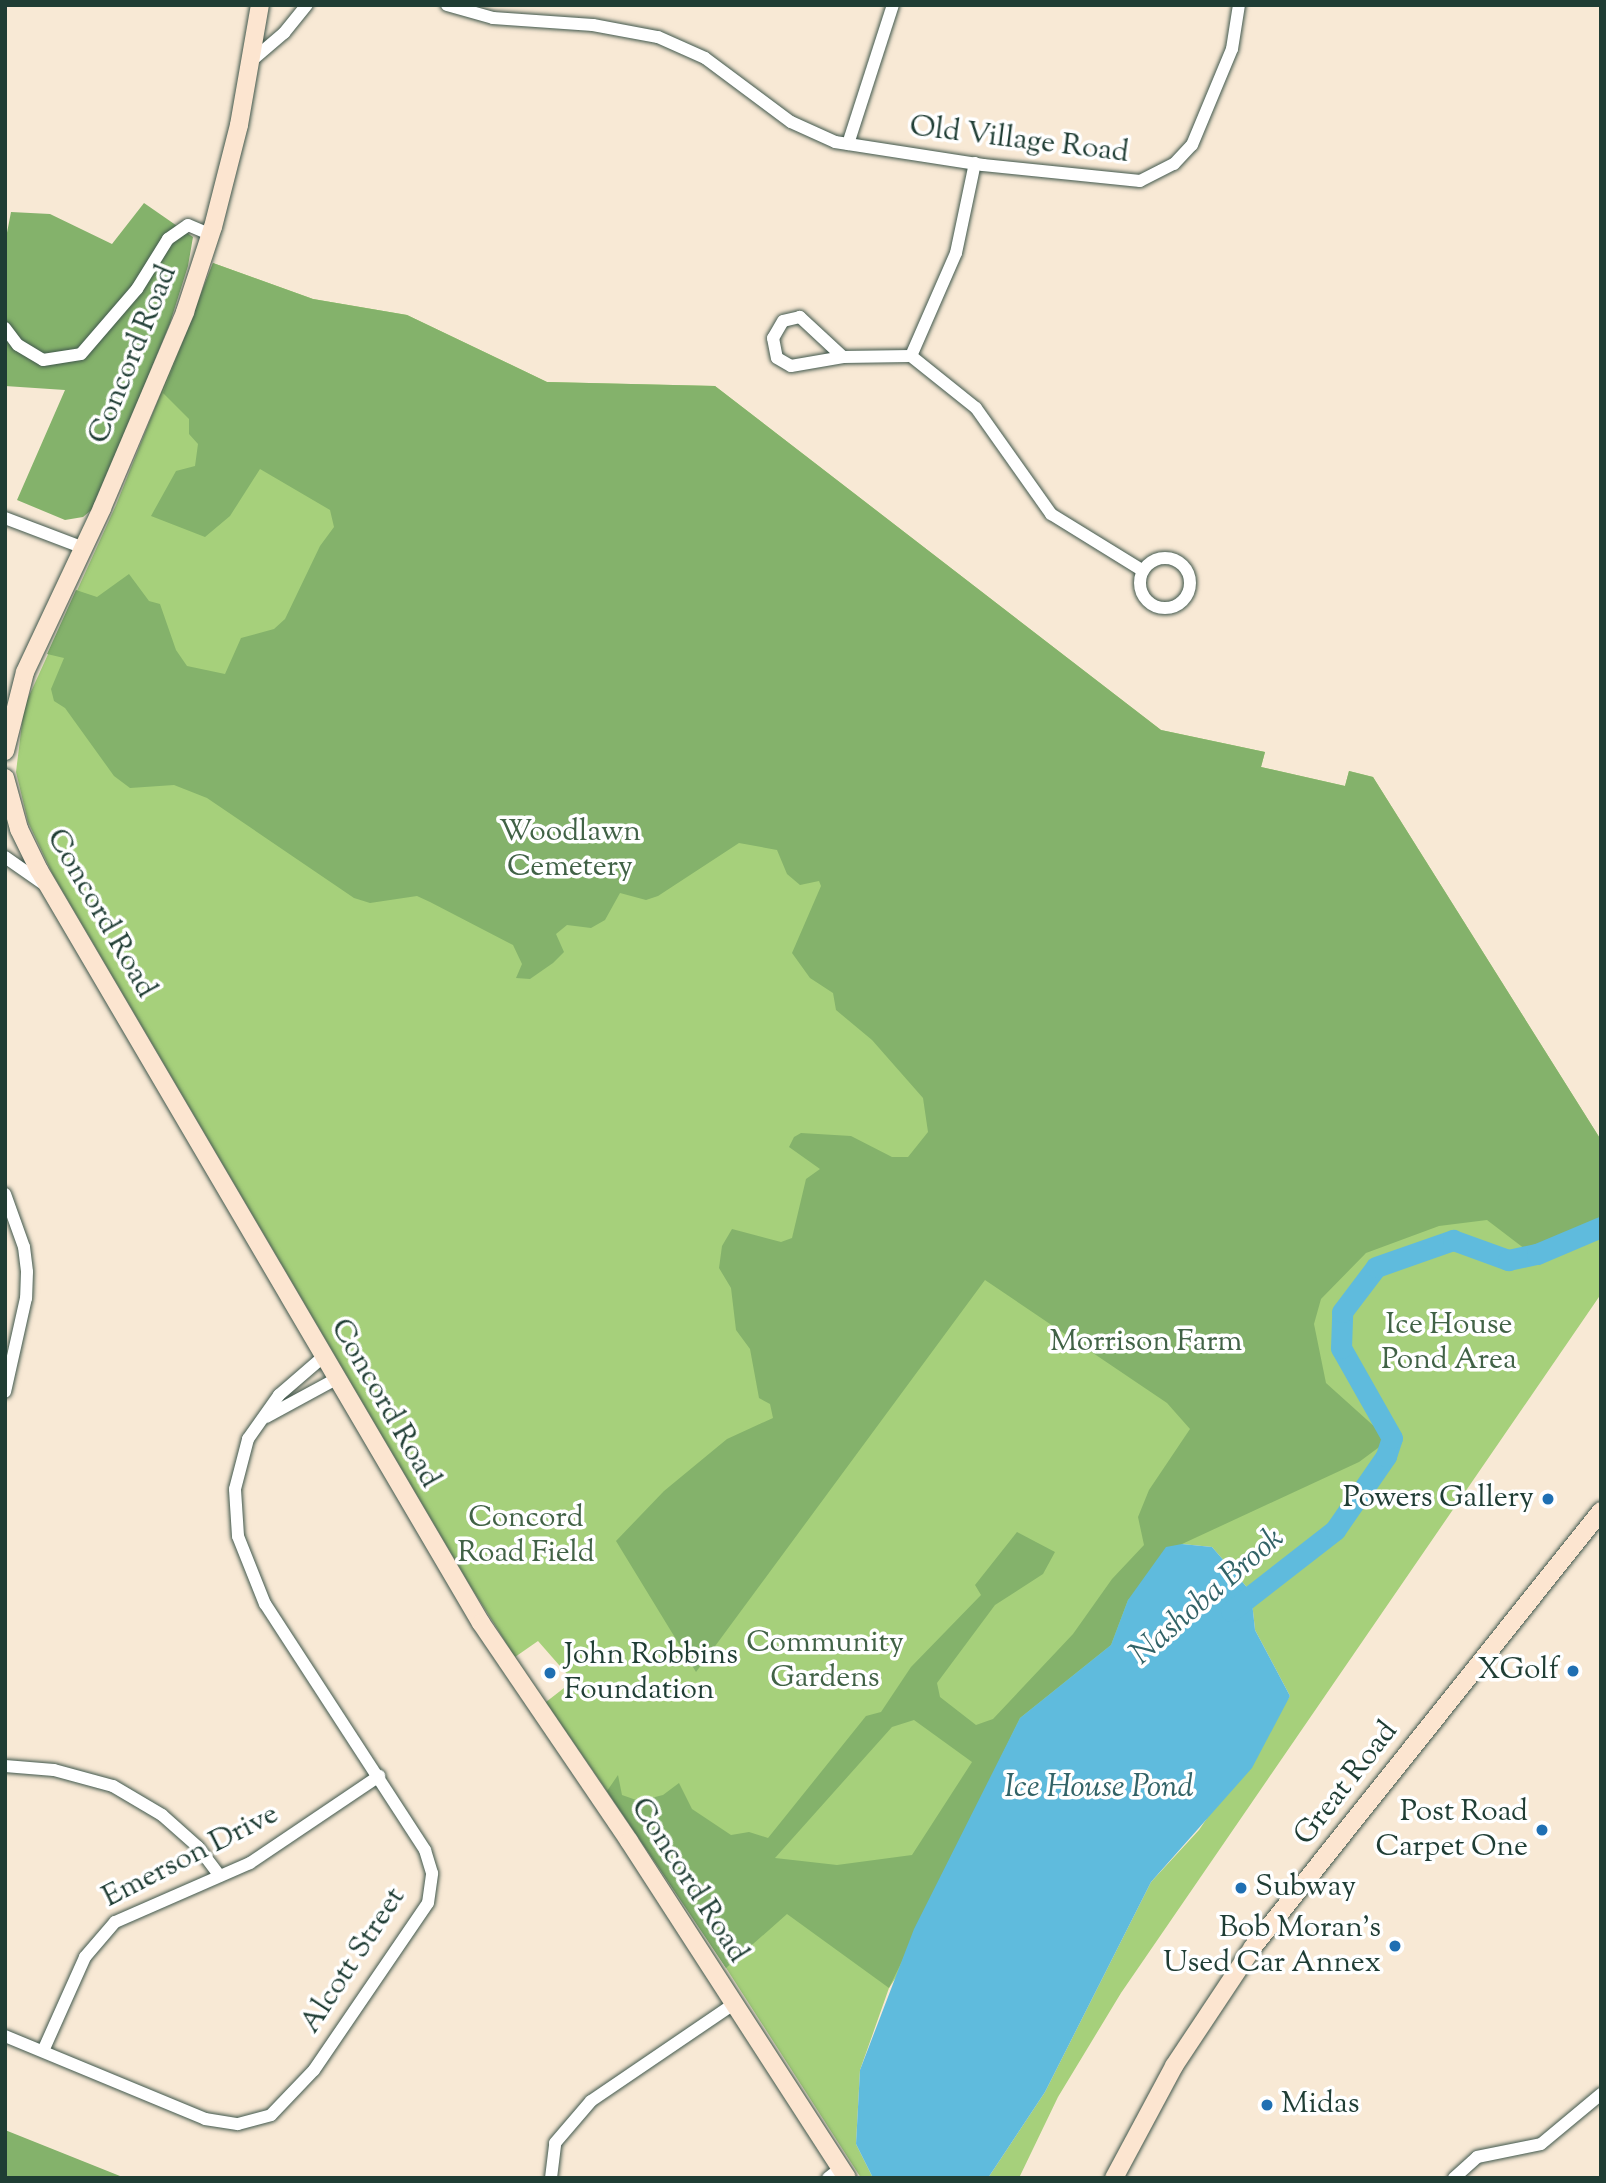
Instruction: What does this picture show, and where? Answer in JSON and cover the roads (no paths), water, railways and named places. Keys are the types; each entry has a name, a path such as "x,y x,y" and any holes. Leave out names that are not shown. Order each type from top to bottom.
{"street":[{"name":"Concord Road","path":"5,751 10,701 84,548 174,337 211,234 250,62 260,5"},
{"path":"250,62 284,33 307,5"},
{"name":"Old Village Road","path":"447,5 493,18 593,25 658,37 705,58 791,122 848,144 975,163 1140,181 1174,164 1192,145 1232,49 1239,5"},
{"path":"848,144 893,5"},
{"path":"911,356 956,253 975,163"},
{"path":"5,328 18,345 43,360 81,354 137,289 169,239 188,225 211,234"},
{"path":"844,358 800,317 783,321 773,338 777,358 791,366 844,358 911,356 976,408 1058,519 1140,569"},
{"path":"5,518 84,548"},
{"path":"1159,559 1181,566 1190,580 1188,597 1174,607 1161,607 1141,588 1140,569 1159,559"},
{"name":"Concord Road","path":"5,778 19,829 51,890 481,1623 735,2003 838,2174"},
{"path":"5,857 51,890"},
{"path":"5,1194 21,1237 27,1272 26,1298 5,1392"},
{"name":"Alcott Street","path":"5,2036 223,2124 256,2119 285,2105 321,2059 429,1897 432,1873 425,1850 379,1776 278,1626 244,1559 235,1489 242,1453 257,1424 287,1387 323,1357"},
{"name":"Alcott Street","path":"257,1424 284,1404 336,1379"},
{"name":"Great Road","path":"1114,2178 1174,2066 1253,1947 1601,1511"},
{"path":"5,1766 54,1770 113,1786 162,1815 198,1847 220,1876"},
{"name":"Emerson Drive","path":"43,2051 85,1957 101,1935 132,1911 220,1876 285,1842 379,1776"},
{"path":"551,2178 555,2143 591,2101 735,2003"},
{"path":"1454,2178 1477,2157 1541,2144 1601,2094"}],"water":[{"name":"Ice House Pond","path":"1182,1544 1212,1547 1251,1592 1255,1630 1290,1696 1252,1768 1151,1882 1045,2092 988,2178 873,2178 856,2144 860,2070 914,1929 1020,1718 1111,1645 1128,1600 1166,1547"}],"waterway":[{"name":"Nashoba Brook","path":"1231,1611 1335,1530 1386,1456 1392,1438 1341,1348 1342,1312 1376,1267 1453,1240 1508,1260 1537,1254 1601,1227"}],"place":[{"name":"Powers Gallery","path":"1548,1499"},
{"name":"XGolf","path":"1573,1671"},
{"name":"John Robbins Foundation","path":"550,1673"},
{"name":"Post Road Carpet One","path":"1542,1830"},
{"name":"Subway","path":"1241,1888"},
{"name":"Bob Moran's Used Car Annex","path":"1395,1946"},
{"name":"Midas","path":"1267,2105"}],"park label":[{"name":"Woodlawn Cemetery","path":"570,850"},
{"name":"Morrison Farm","path":"1146,1343"},
{"name":"Ice House Pond Area","path":"1449,1343"},
{"name":"Concord Road Field","path":"526,1536"},
{"name":"Community Gardens","path":"825,1661"}]}
